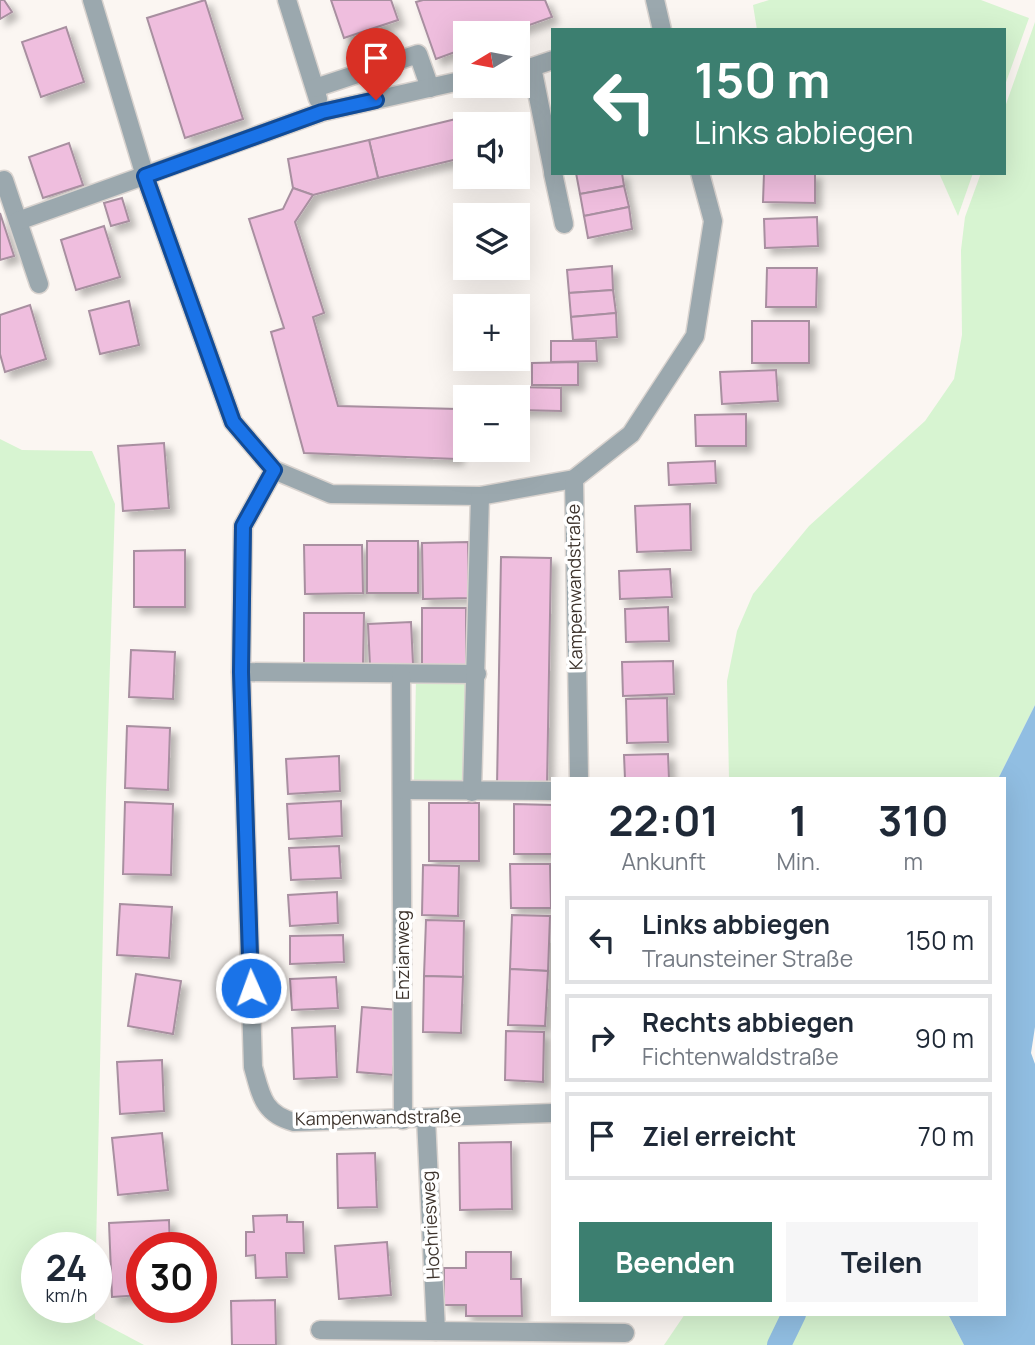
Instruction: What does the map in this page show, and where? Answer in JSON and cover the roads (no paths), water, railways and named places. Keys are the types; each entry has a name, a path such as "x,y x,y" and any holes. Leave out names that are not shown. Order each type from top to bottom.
{"street":[{"path":"92,0 145,176 233,422 274,470 331,494 480,496 574,479 631,434 695,336 713,221 702,175"},
{"path":"287,0 322,112"},
{"path":"655,0 655,28"},
{"path":"315,88 418,54 430,88"},
{"path":"551,61 532,67 551,162"},
{"path":"18,221 322,112 453,83"},
{"path":"554,175 564,224"},
{"path":"4,180 39,285"},
{"name":"Kampenwandstraße","path":"274,470 243,526 241,672 253,1067 262,1100 278,1118 294,1122 551,1113"},
{"name":"Kampenwandstraße","path":"574,479 579,777"},
{"path":"472,792 480,496"},
{"path":"241,672 477,674"},
{"name":"Enzianweg","path":"401,674 404,1120"},
{"path":"403,790 551,791"},
{"name":"Hochriesweg","path":"426,1118 436,1331"},
{"path":"320,1330 625,1333"}],"water":[{"path":"1035,705 1035,1027 1031,1053 1035,1064 1035,1345 964,1345 949,1316 1006,1316 1006,777 999,777"}],"waterway":[{"path":"779,1345 793,1316"}]}
